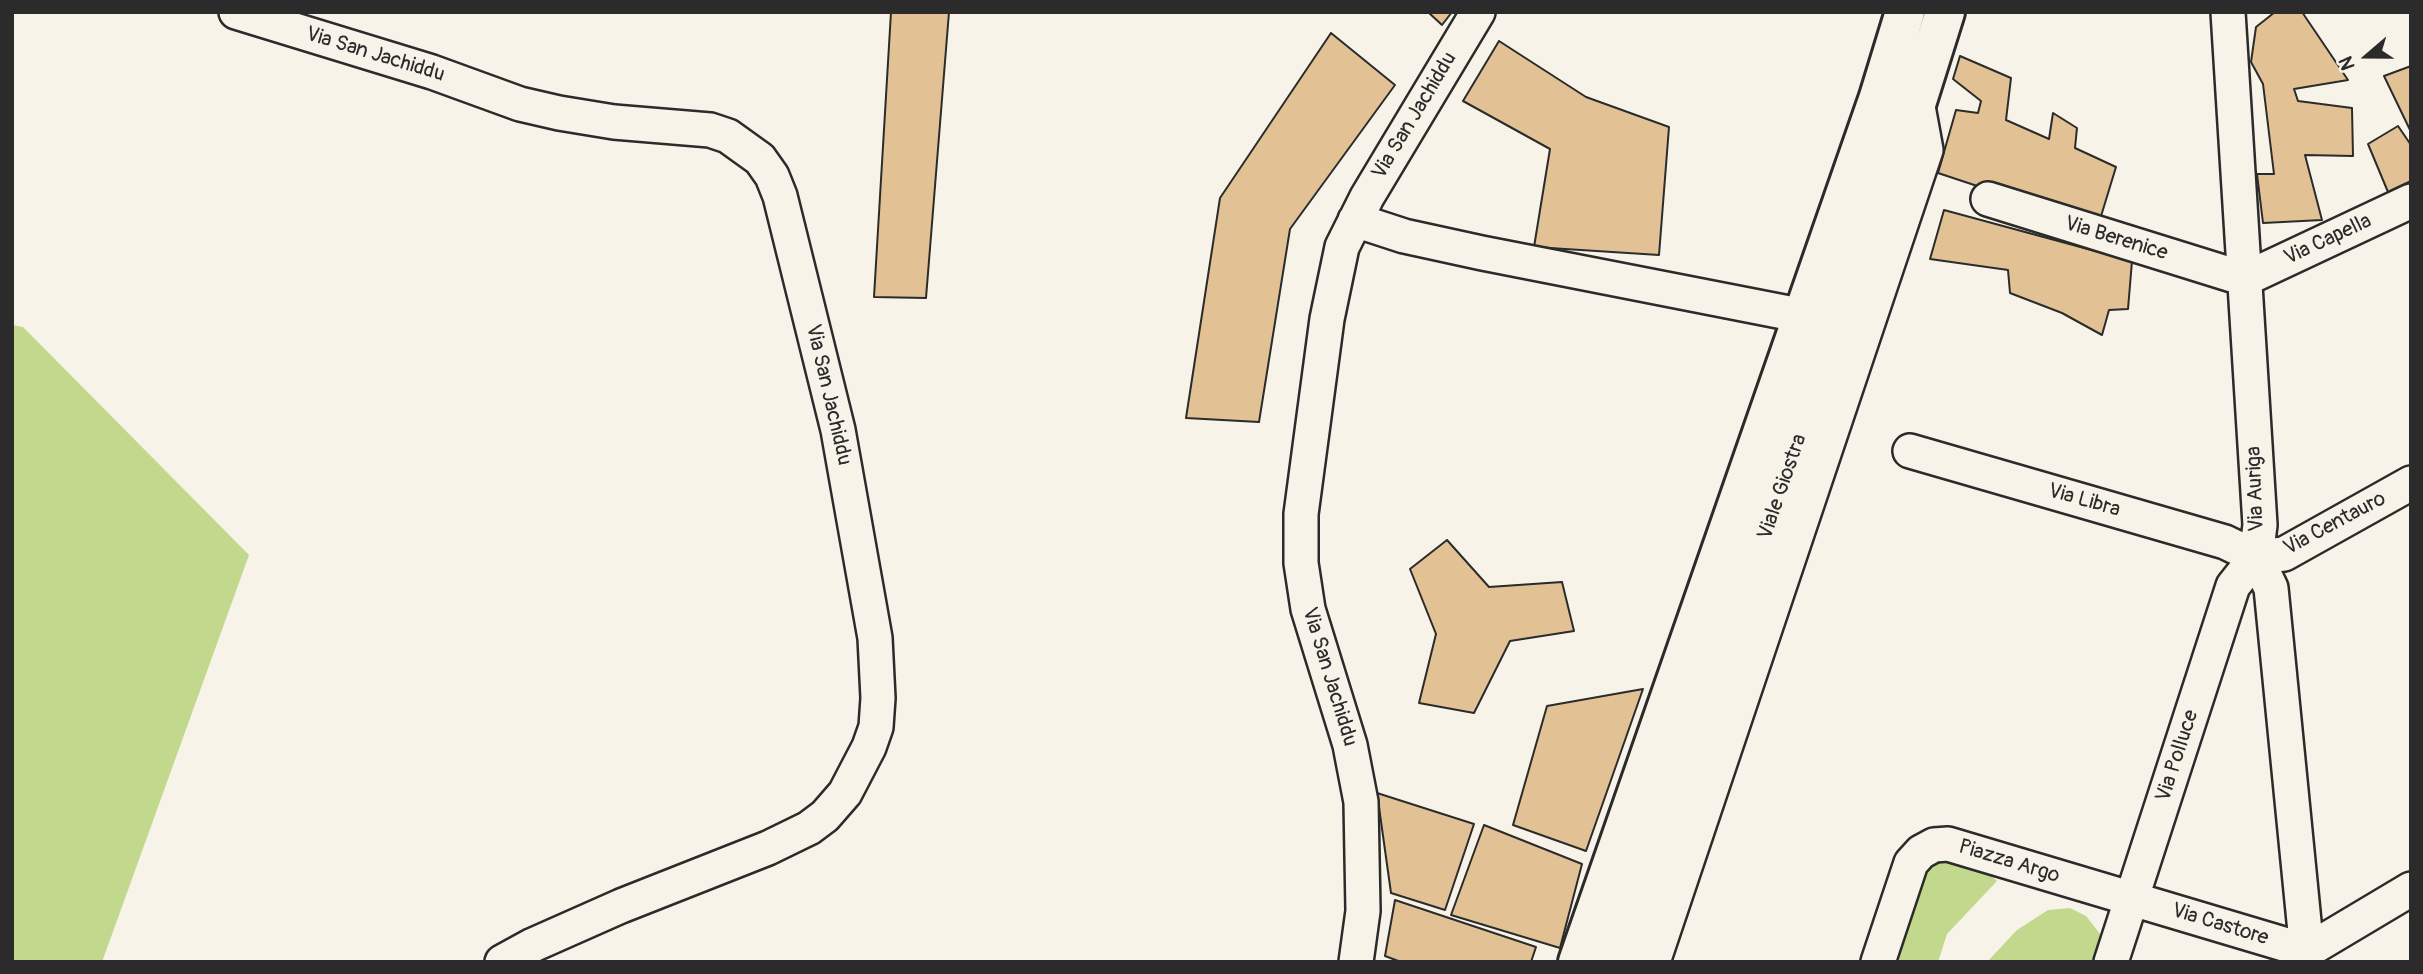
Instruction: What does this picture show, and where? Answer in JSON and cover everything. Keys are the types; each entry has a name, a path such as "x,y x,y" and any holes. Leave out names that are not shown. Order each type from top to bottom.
{"main road":[{"name":"Viale Giostra","path":"1578,962 1804,316 1879,97 1905,12"},
{"name":"Viale Giostra","path":"1618,962 1917,101 1945,12"}],"street":[{"name":"Via San Jachiddu","path":"236,12 432,72 520,104 614,122 710,130 728,136 760,159 780,196 838,429 875,638 878,698 876,727 869,747 845,793 825,816 809,828 768,848 533,944 502,962"},
{"name":"Via San Jachiddu","path":"1356,962 1363,911 1363,832 1358,782 1350,746 1308,609 1300,544 1301,514 1326,318 1342,247 1355,220 1478,12"},
{"name":"Via Auriga","path":"2228,12 2260,525 2256,557 2271,588 2308,956"},
{"path":"1653,962 1926,150 1917,101"},
{"name":"Via Berenice","path":"1988,199 2245,279"},
{"name":"Via Capella","path":"2245,279 2411,201"},
{"path":"1355,220 1404,236 1469,251 1804,316"},
{"name":"Via Libra","path":"1910,451 2225,542 2256,557"},
{"name":"Via Centauro","path":"2256,557 2284,554 2411,483"},
{"name":"Via Polluce","path":"2111,962 2233,586 2256,557"},
{"name":"Piazza Argo","path":"1878,962 1911,863 1921,852 1934,845 1948,844 2132,899"},
{"path":"2308,956 2411,889"},
{"name":"Via Castore","path":"2132,899 2308,956"}],"green space":[{"path":"12,325 23,327 249,555 102,962 12,962"},
{"path":"1947,857 1983,868 1997,881 1947,934 1938,962 1893,962 1925,865"},
{"path":"2070,908 2086,916 2101,935 2093,962 1987,962 2017,930 2048,910"}],"building":[{"path":"891,12 949,12 926,298 874,297"},
{"path":"1428,12 1452,12 1442,25"},
{"path":"2275,12 2302,12 2348,80 2294,89 2298,101 2352,108 2353,156 2305,155 2322,220 2263,223 2257,174 2274,174 2263,84 2251,62 2256,27"},
{"path":"1331,33 1395,85 1290,229 1259,422 1186,418 1220,198"},
{"path":"1499,41 1586,97 1669,127 1659,255 1534,247 1550,149 1463,101"},
{"path":"1960,56 2011,78 2006,120 2049,139 2053,113 2077,128 2075,148 2116,167 2098,226 1938,173 1956,110 1978,113 1981,101 1953,79"},
{"path":"2411,66 2411,132 2384,76"},
{"path":"2398,126 2411,145 2411,181 2388,192 2368,144"},
{"path":"1944,210 2132,261 2128,309 2109,310 2102,335 2062,313 2010,293 2008,270 1930,259"},
{"path":"1447,540 1489,587 1562,582 1574,631 1510,641 1474,713 1419,703 1436,634 1410,569"},
{"path":"1643,689 1586,851 1513,825 1547,706"},
{"path":"1377,793 1474,824 1445,910 1391,893"},
{"path":"1484,825 1582,864 1560,948 1451,915"},
{"path":"1395,900 1536,947 1531,962 1401,962 1385,956"}]}
